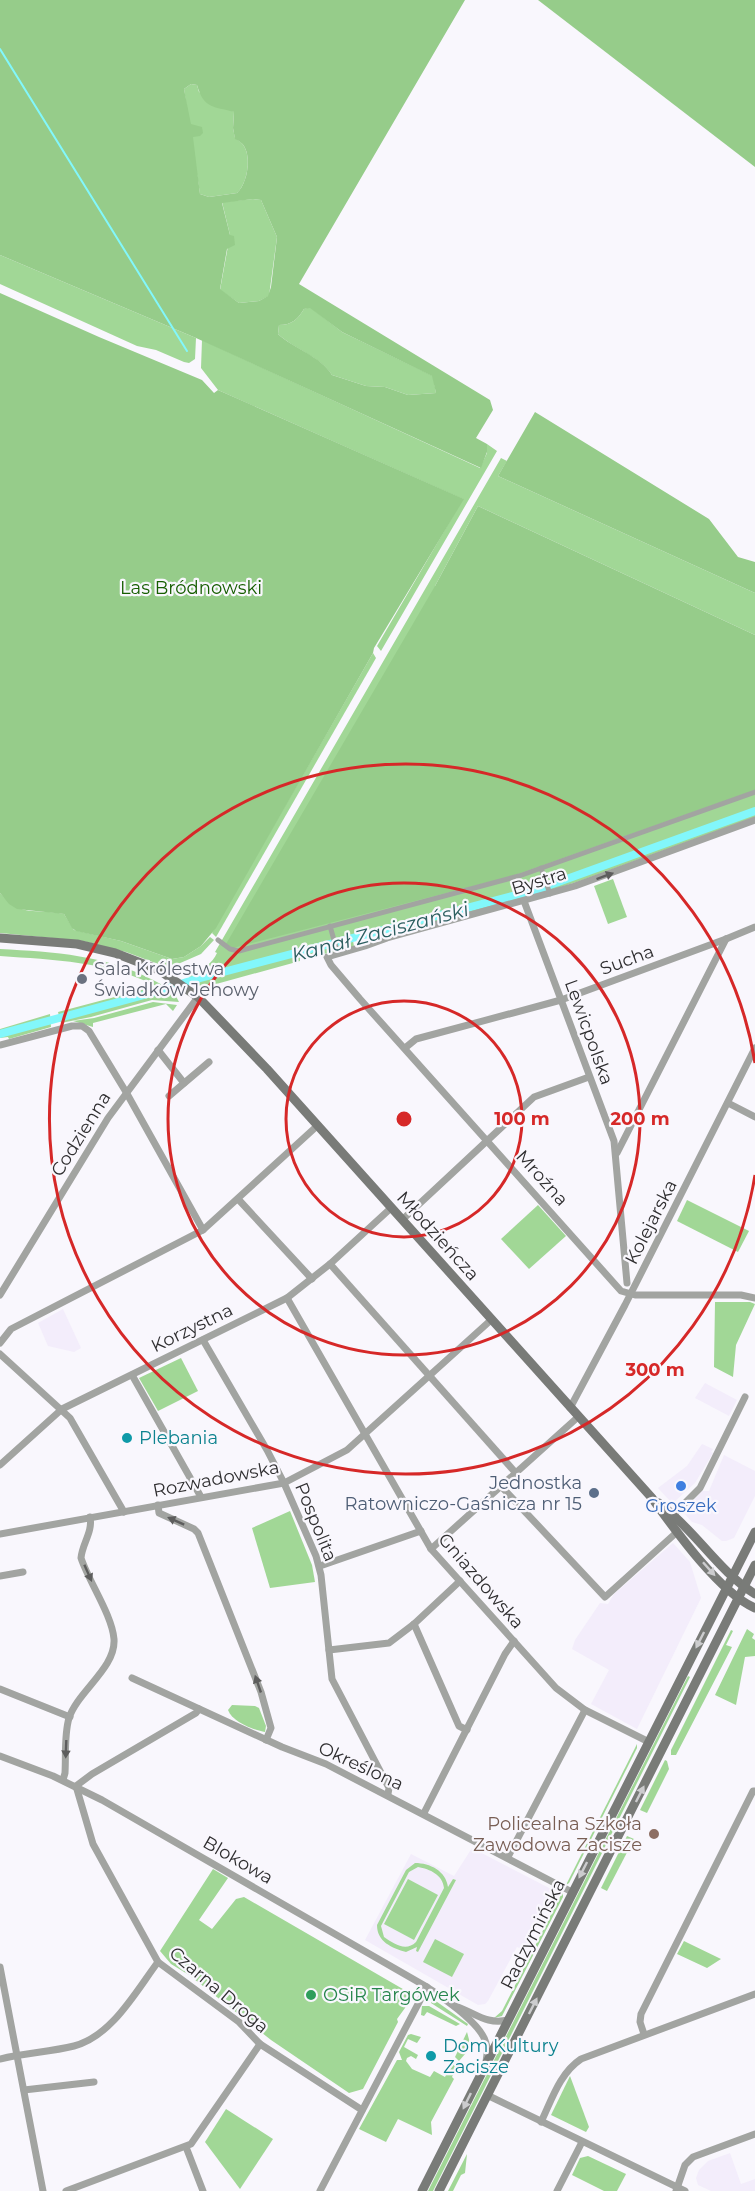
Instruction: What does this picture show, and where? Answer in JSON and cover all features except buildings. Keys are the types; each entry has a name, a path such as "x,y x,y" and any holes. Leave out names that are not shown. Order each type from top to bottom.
{"main road":[{"name":"Młodzieńcza","path":"0,938 59,942 96,948 148,965 189,990 267,1069 652,1498 677,1532 726,1588 755,1608"},
{"name":"Młodzieńcza","path":"652,1498 674,1514 744,1586 755,1594"},
{"name":"Radzymińska","path":"422,2191 755,1532"},
{"name":"Radzymińska","path":"440,2191 755,1565"}],"street":[{"path":"218,940 230,950 237,951 513,878 755,792"},
{"name":"Bystra","path":"327,957 337,951 524,901 549,891 598,878 755,820"},
{"path":"541,868 549,891"},
{"name":"Lewicpolska","path":"524,901 614,1141 617,1153 627,1283"},
{"path":"330,926 337,951"},
{"name":"Sucha","path":"405,1048 416,1039 561,1000 755,927"},
{"path":"617,1153 726,939"},
{"name":"Mroźna","path":"327,957 331,965 621,1291 630,1295"},
{"name":"Codzienna","path":"0,1295 108,1118 198,998"},
{"path":"0,1045 66,1028 82,1026 89,1031 203,1230"},
{"name":"Kolejarska","path":"570,1408 755,1048"},
{"path":"158,1050 184,1083"},
{"path":"169,1096 209,1062"},
{"path":"402,1220 534,1097 589,1077"},
{"path":"728,1103 755,1117"},
{"path":"0,1343 11,1329 203,1230 317,1126"},
{"path":"238,1199 312,1279"},
{"name":"Korzystna","path":"0,1465 62,1409 288,1298 330,1264 391,1208"},
{"path":"330,1264 515,1472"},
{"path":"630,1295 741,1295 755,1298"},
{"name":"Gniazdowska","path":"288,1298 431,1549 556,1688 585,1710 649,1742"},
{"name":"Rozwadowska","path":"0,1534 284,1483 347,1450 491,1320"},
{"name":"Pospolita","path":"203,1340 284,1483 320,1566 333,1683 389,1788 388,1794"},
{"path":"0,1354 70,1418 124,1512"},
{"path":"132,1375 201,1497"},
{"path":"674,1514 700,1488 745,1397"},
{"path":"431,1549 578,1417"},
{"path":"500,1485 604,1597 677,1532"},
{"path":"158,1505 159,1513 198,1533 261,1692 271,1728 266,1740"},
{"path":"63,1780 70,1718 78,1701 112,1655 114,1646 112,1630 81,1558 90,1528 90,1517"},
{"path":"320,1566 421,1532"},
{"path":"0,1576 24,1572"},
{"path":"329,1650 389,1643 414,1624 460,1581"},
{"path":"414,1624 459,1726 467,1730"},
{"path":"424,1813 504,1654 514,1641"},
{"name":"Określona","path":"132,1678 388,1794 572,1892"},
{"path":"0,1689 70,1718"},
{"path":"76,1786 199,1709"},
{"path":"508,1857 585,1710"},
{"name":"Blokowa","path":"0,1756 76,1786 181,1844 427,1987 454,2006 480,2030 487,2044 486,2062"},
{"name":"Czarna Droga","path":"76,1786 93,1844 158,1962 239,2022 260,2044 362,2110"},
{"path":"644,2034 640,2022 641,2014 754,1791"},
{"path":"0,2059 74,2046 96,2036 118,2015 158,1962"},
{"path":"0,1967 43,2191"},
{"path":"320,2191 427,1987"},
{"path":"541,2122 562,2078 572,2065 587,2056 755,1994"},
{"name":"Blokowa","path":"454,2006 470,2011 490,2022 508,2020"},
{"path":"66,2191 186,2147 199,2135 260,2044"},
{"path":"24,2090 94,2082"},
{"path":"487,2095 679,2190 685,2165 693,2157 755,2134"},
{"path":"557,2191 582,2142"},
{"path":"186,2147 203,2191"}],"shaded area":[{"path":"63,1309 81,1348 74,1352 48,1346 38,1323"},
{"path":"705,1383 737,1400 729,1416 695,1398"},
{"path":"702,1444 713,1449 711,1452 713,1453 695,1483 674,1502 671,1502 658,1488 687,1466"},
{"path":"724,1455 755,1471 755,1496 734,1538 722,1541 702,1525 692,1522 684,1513 702,1491 709,1491"},
{"path":"673,1543 690,1562 701,1598 637,1729 591,1704 609,1670 572,1649 575,1640 600,1603 608,1604 614,1594"},
{"path":"472,1848 555,1891 524,1950 517,1947 488,2001 478,2005 365,1940 411,1854 454,1876"},
{"path":"730,2153 741,2184 755,2179 755,2191 711,2191 698,2185 696,2178 699,2170 708,2161"}],"green space":[{"path":"0,0 465,0 299,284 490,400 493,410 476,438 487,444 487,452 481,468 196,338 0,255","holes":["191,84 197,85 206,103 234,112 235,139 244,146 248,159 246,178 237,193 209,197 200,194 193,137 203,133 202,127 191,124 184,89","261,200 277,237 271,287 268,296 259,301 239,303 220,289 227,249 235,245 234,236 230,235 222,203","310,308 342,332 432,376 436,393 408,395 385,387 366,386 332,375 321,363 278,334 279,325 294,321 304,309"]},
{"path":"538,0 755,0 755,167"},
{"path":"191,84 197,85 199,92 234,112 235,138 244,146 248,159 246,178 237,193 209,197 200,194 184,89"},
{"path":"261,200 277,237 269,296 259,301 239,303 220,290 230,235 222,202"},
{"path":"0,255 196,338 195,359 189,363 184,362 156,350 137,346 0,284"},
{"name":"Las Bródnowski","path":"0,293 202,380 214,393 218,390 464,499 374,648 216,928 201,946 184,957 172,959 121,941 76,931 64,914 17,909 9,904 0,893"},
{"path":"310,307 342,332 433,376 436,393 408,395 385,387 366,386 332,375 321,363 278,334 279,325 291,323 304,309"},
{"path":"202,340 480,468 487,453 487,444 497,451 381,651 377,646 463,499 218,390 201,368"},
{"path":"535,412 709,519 738,557 755,562 755,593 498,476"},
{"path":"501,458 507,461 498,476 755,593 755,635 478,506 435,586 755,790 755,810 539,887 192,979 182,972 191,967 194,973 215,957 217,953 215,952"},
{"path":"478,506 755,635 755,790 512,876 233,948 226,944 435,586"},
{"path":"373,653 376,658 216,937 212,933"},
{"path":"755,812 755,817 551,890 550,886"},
{"path":"613,879 627,917 608,924 594,886"},
{"path":"545,888 546,891 396,933 395,929 353,940 354,947 340,951 338,943"},
{"path":"0,893 22,909 64,914 74,930 121,941 172,959 184,957 210,937 214,940 201,954 166,967 126,952 83,941 0,933"},
{"path":"333,944 335,952 300,958 300,961 209,986 205,990 194,981"},
{"path":"0,949 80,956 118,965 162,985 172,992 179,1002 152,1000 61,1023 58,1012 156,986 119,971 80,963 0,956"},
{"path":"153,1002 177,1005 173,1011 166,1004 93,1023 93,1027 73,1021 94,1018"},
{"path":"50,1014 51,1027 9,1039 8,1037 0,1038 0,1029"},
{"path":"687,1200 749,1231 738,1252 677,1221"},
{"path":"538,1205 566,1236 529,1269 501,1239"},
{"path":"715,1302 755,1304 736,1345 733,1377 714,1367"},
{"path":"181,1358 198,1391 158,1411 139,1378"},
{"path":"290,1511 312,1565 315,1582 270,1588 252,1528"},
{"path":"747,1629 754,1634 752,1638 755,1640 755,1656 745,1657 736,1705 715,1695"},
{"path":"731,1630 733,1631 726,1645 732,1647 676,1755 671,1755 671,1750"},
{"path":"688,1676 690,1677 433,2191 428,2191"},
{"path":"232,1705 259,1708 266,1726 265,1732 234,1718 228,1710"},
{"path":"637,1744 629,1764 566,1885"},
{"path":"665,1760 669,1769 647,1813 640,1810"},
{"path":"627,1836 634,1839 607,1891 601,1888"},
{"path":"415,1863 421,1863 441,1872 448,1887 453,1879 456,1880 418,1952 417,1947 406,1952 391,1946 382,1940 377,1925 406,1870","holes":["418,1867 438,1876 444,1888 416,1942 404,1947 384,1937 381,1926 409,1872"]},
{"name":"OSiR Targówek","path":"213,1869 228,1878 199,1920 212,1929 236,1899 244,1897 408,1992 410,1997 405,2008 397,2019 398,2022 363,2089 349,2093 271,2040 189,1975 171,1964 160,1951"},
{"path":"408,1879 438,1895 414,1940 384,1924"},
{"path":"563,1891 563,1897 502,2016 494,2018 502,2011"},
{"path":"435,1939 464,1954 452,1977 423,1962"},
{"path":"684,1941 721,1959 707,1968 677,1954"},
{"path":"433,1999 468,2024 467,2026 431,2003"},
{"path":"422,2006 429,2006 460,2024 456,2026 427,2012 424,2016 421,2015"},
{"path":"467,2032 471,2047 459,2061 455,2057"},
{"path":"408,2035 421,2037 417,2043 408,2039 404,2047 418,2055 416,2059 411,2056 407,2058 406,2061 412,2069 430,2077 434,2071 445,2077 454,2059 458,2064 452,2077 454,2079 431,2122 432,2135 398,2119 386,2142 359,2129 397,2060 402,2060 399,2052"},
{"path":"570,2076 589,2127 586,2132 551,2115"},
{"path":"226,2109 273,2139 240,2189 205,2142"},
{"path":"467,2154 465,2173 461,2175 453,2191 448,2191"},
{"path":"588,2156 626,2174 617,2191 604,2191 572,2175 580,2158"}],"waterway":[{"path":"0,49 187,351"},
{"name":"Kanał Zaciszański","path":"0,1034 193,980 539,889 755,811"}],"place":[{"name":"Sala Królestwa Świadków Jehowy","path":"82,979"},
{"name":"Plebania","path":"127,1438"},
{"name":"Groszek","path":"681,1486"},
{"name":"Jednostka Ratowniczo-Gaśnicza nr 15","path":"594,1493"},
{"name":"Policealna Szkoła Zawodowa Zacisze","path":"654,1834"},
{"name":"OSiR Targówek","path":"311,1995"},
{"name":"Dom Kultury Zacisze","path":"431,2056"}]}
